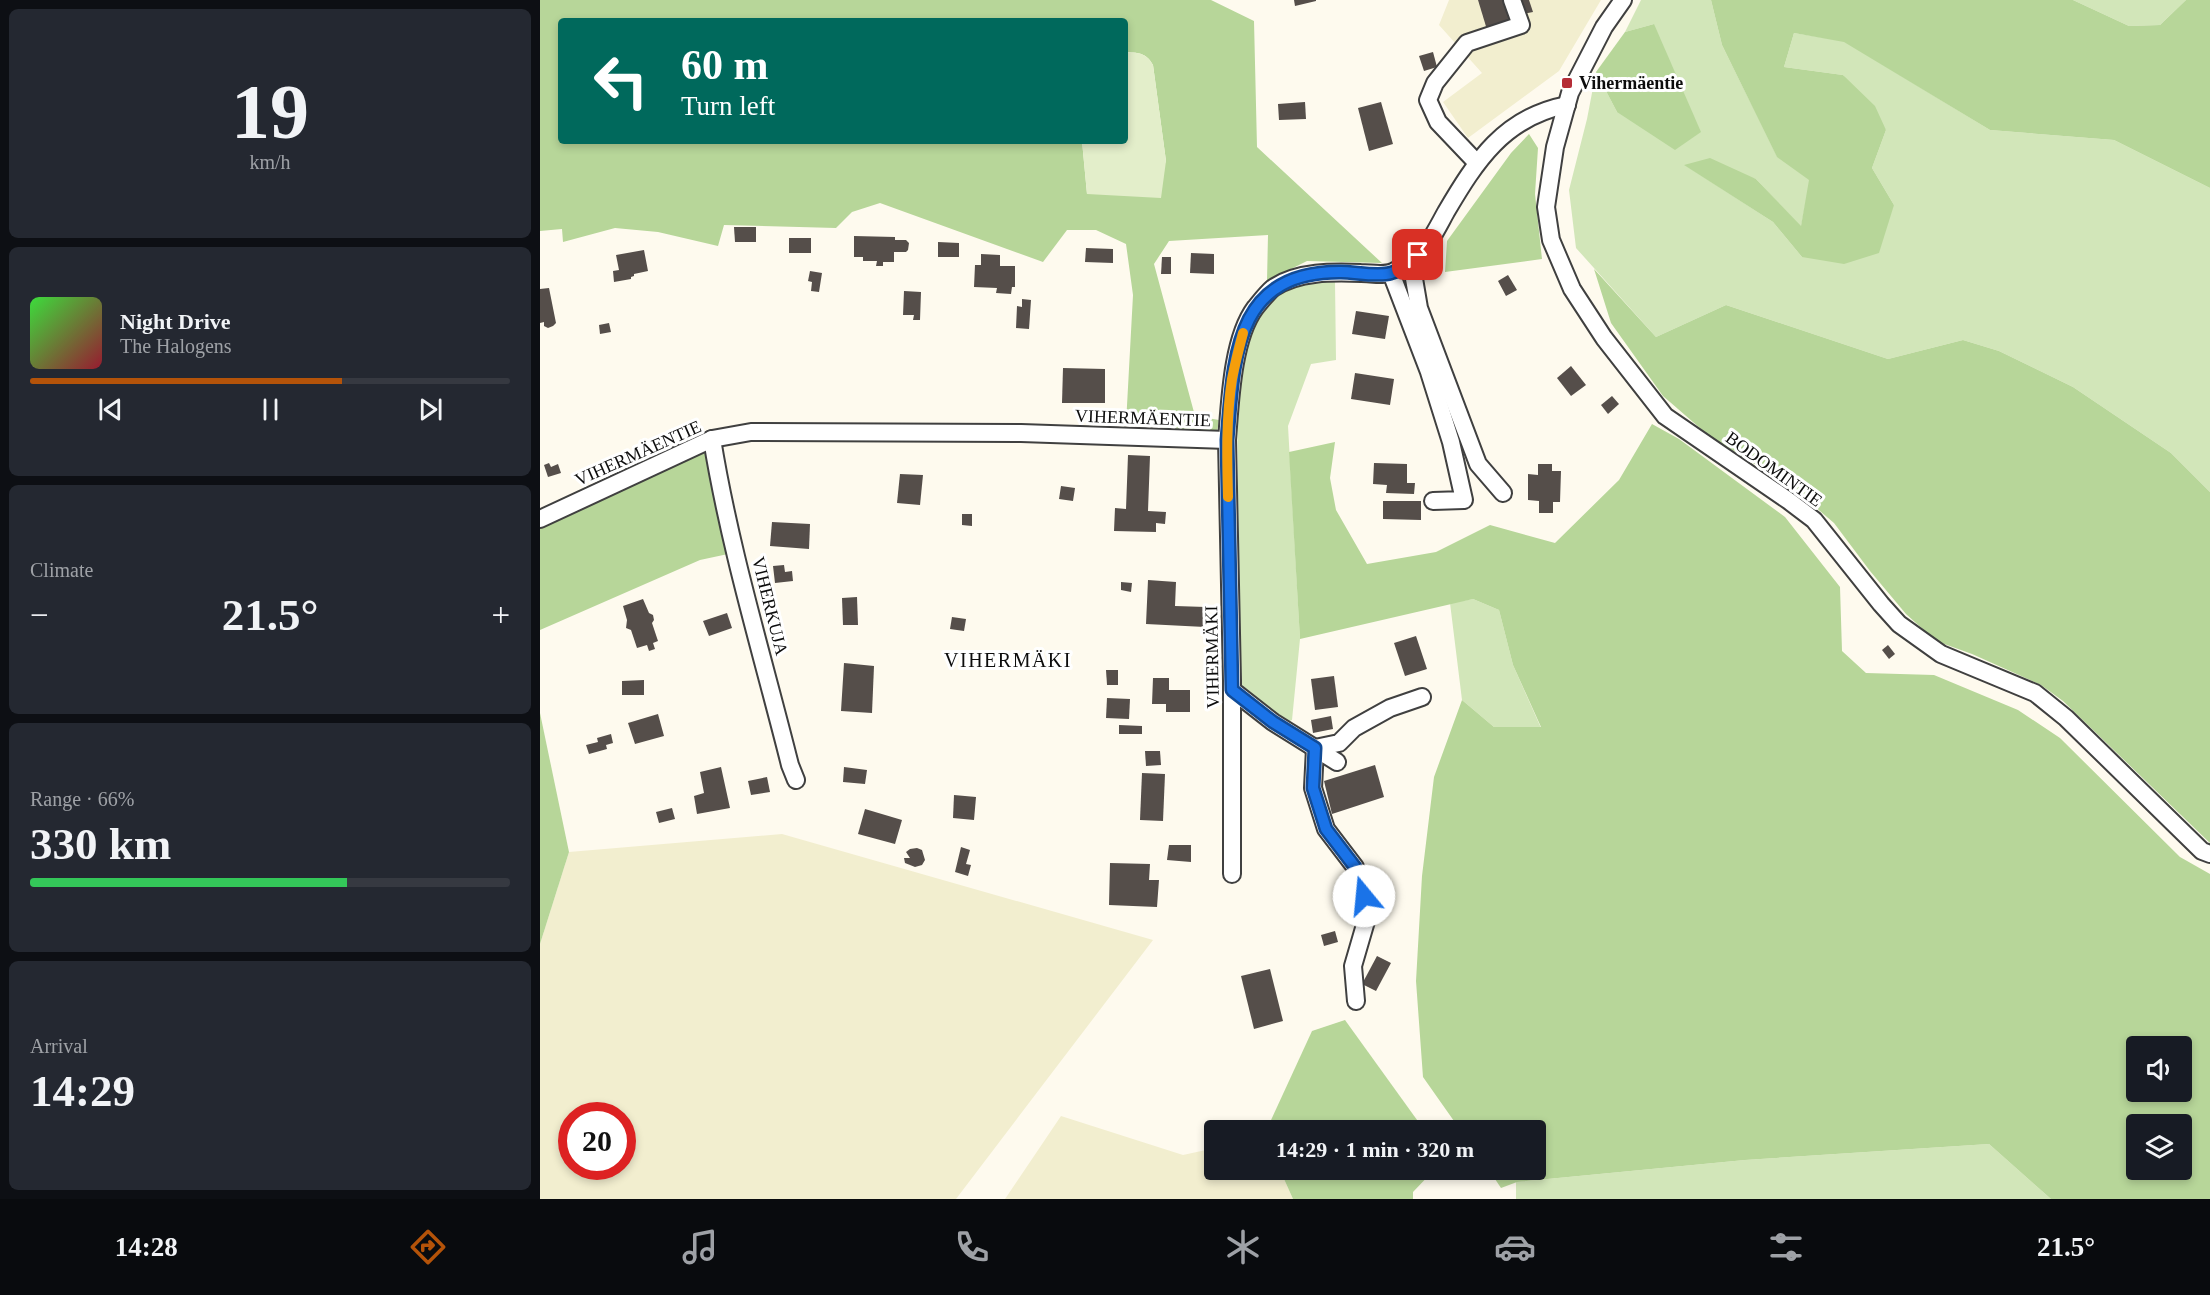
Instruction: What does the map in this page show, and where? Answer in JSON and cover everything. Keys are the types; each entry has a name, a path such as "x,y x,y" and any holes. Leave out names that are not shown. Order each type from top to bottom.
{"street":[{"path":"1476,163 1438,122 1428,100 1435,83 1467,43 1521,25 1512,0"},
{"name":"BODOMINTIE","path":"1623,0 1604,27 1570,93 1555,147 1546,207 1551,240 1572,289 1604,338 1665,416 1814,520 1899,624 1941,654 2036,693 2066,718 2202,851 2210,855"},
{"path":"1433,501 1464,500 1429,372 1391,273 1411,261 1426,248 1469,172 1492,144 1515,125 1535,114 1566,105"},
{"path":"1411,261 1419,309 1478,464 1503,493"},
{"name":"VIHERMÄENTIE","path":"540,519 712,440 751,432 1021,433 1227,440 1232,380 1243,333 1254,310 1272,288 1298,276 1338,272 1391,273"},
{"name":"VIHERKUJA","path":"712,440 746,597 790,765 796,780"},
{"name":"VIHERMÄKI","path":"1227,440 1232,690 1232,874"},
{"path":"1232,690 1273,722 1337,762"},
{"path":"1315,748 1339,743 1354,728 1381,713 1422,697"},
{"path":"1315,748 1313,788 1326,829 1355,867 1369,911 1353,966 1356,1001"}],"shaded area":[{"path":"1449,0 1601,0 1559,71 1468,138 1443,102 1482,73 1439,25"},
{"path":"782,834 1153,940 956,1199 540,1199 540,944 569,852"},
{"path":"1061,1116 1183,1155 1204,1150 1204,1180 1284,1180 1293,1199 1005,1199"}],"green space":[{"path":"540,0 1211,0 1254,21 1257,147 1382,263 1307,261 1267,281 1268,235 1169,241 1154,264 1195,416 1219,420 1217,432 1126,424 1133,295 1126,244 1096,230 1067,230 1043,262 880,203 852,212 836,228 724,225 718,246 658,232 615,228 563,242 562,229 540,231"},
{"path":"1641,0 1711,0 1722,45 1777,156 1810,180 1801,227 1756,179 1685,165 1773,222 1802,257 1894,205 1872,168 1886,130 1843,75 1784,67 1794,33 1844,41 1990,130 2114,140 2210,188 2210,492 2171,453 2073,387 1999,351 1963,340 1888,359 1726,305 1656,337 1576,248 1569,190 1596,72 1617,112 1654,24 1625,32"},
{"path":"1711,0 2073,0 2129,26 2160,25 2186,0 2210,0 2210,188 2114,140 1990,130 1844,42 1794,33 1784,67 1843,75 1875,106 1886,130 1872,168 1894,205 1879,253 1844,264 1802,257 1773,222 1684,165 1710,158 1756,179 1801,226 1809,180 1777,157 1722,45"},
{"path":"2073,0 2186,0 2160,25 2129,26"},
{"path":"1654,24 1701,132 1675,150 1617,112 1596,72 1625,32"},
{"path":"1128,52 1144,55 1153,65 1166,161 1161,198 1087,194 1082,144 1128,144"},
{"path":"1529,134 1538,148 1535,194 1542,259 1445,272 1447,241 1511,153"},
{"path":"1594,269 1656,337 1726,305 1888,359 1963,340 1999,351 2073,387 2171,453 2210,492 2210,843 2063,701 2041,685 1972,654 1936,641 1906,614 1834,523 1793,488 1708,435 1663,396 1611,323"},
{"path":"1299,281 1335,282 1336,360 1311,364 1288,426 1300,639 1292,720 1283,724 1240,688 1237,390 1249,339 1258,317 1276,294"},
{"path":"1652,424 1679,439 1785,517 1840,587 1842,651 1866,673 1934,675 2018,710 2060,738 2180,857 2210,874 2210,1199 2051,1199 1989,1144 1745,1160 1546,1179 1546,1120 1453,1120 1423,1077 1416,981 1422,876 1434,777 1462,700 1494,727 1541,727 1513,665 1499,610 1473,599 1300,639 1289,452 1335,442 1330,478 1336,510 1367,564 1436,552 1490,525 1555,543 1619,480"},
{"path":"706,448 728,554 700,560 540,630 540,528"},
{"path":"1473,599 1499,610 1513,665 1541,728 1494,727 1462,700 1450,603"},
{"path":"540,713 569,852 540,944"},
{"path":"1345,1020 1417,1120 1271,1120 1312,1031"},
{"path":"1989,1144 2051,1199 1516,1199 1516,1182 1745,1160"},
{"path":"1284,1180 1424,1180 1413,1192 1413,1199 1293,1199"},
{"path":"1496,1180 1538,1180 1517,1182 1501,1188"}],"building":[{"path":"1294,0 1316,0 1316,1 1295,6"},
{"path":"1478,0 1506,0 1514,25 1488,33"},
{"path":"1518,0 1529,0 1533,12 1522,14"},
{"path":"1433,52 1437,67 1424,71 1419,56"},
{"path":"1305,102 1306,119 1279,120 1278,104"},
{"path":"1381,102 1393,144 1369,151 1358,108"},
{"path":"734,227 756,227 756,242 735,242"},
{"path":"854,236 895,237 895,240 906,240 909,243 908,250 894,252 894,262 883,262 883,266 876,266 877,261 863,261 863,257 854,257"},
{"path":"789,238 811,238 811,253 789,253"},
{"path":"938,242 959,243 959,257 938,257"},
{"path":"1086,248 1113,249 1113,263 1085,262"},
{"path":"644,250 648,271 634,274 631,279 614,282 613,271 619,270 616,255"},
{"path":"1191,253 1214,254 1214,274 1190,273"},
{"path":"981,254 1000,255 1000,266 1015,266 1015,287 1012,287 1011,294 996,293 997,288 974,287 975,265 981,265"},
{"path":"1162,257 1171,257 1171,274 1161,274"},
{"path":"810,271 822,273 819,292 811,291 812,282 808,281"},
{"path":"1508,275 1517,290 1506,296 1498,281"},
{"path":"549,288 556,323 548,328 544,326 544,322 540,323 540,289"},
{"path":"904,291 921,292 920,320 913,320 914,315 903,315"},
{"path":"1022,299 1031,300 1029,329 1016,328 1017,306 1022,307"},
{"path":"1356,311 1389,316 1385,339 1352,334"},
{"path":"609,323 611,332 600,334 599,325"},
{"path":"1571,366 1586,385 1571,396 1557,378"},
{"path":"1063,368 1105,369 1105,403 1062,403"},
{"path":"1355,373 1394,379 1390,405 1351,399"},
{"path":"1612,396 1619,404 1608,414 1601,405"},
{"path":"1128,455 1150,456 1148,511 1166,512 1165,524 1156,523 1156,532 1114,531 1115,508 1126,509"},
{"path":"549,463 551,467 558,464 561,473 548,477 544,465"},
{"path":"1374,463 1407,464 1407,483 1415,483 1414,494 1386,493 1387,485 1373,484"},
{"path":"1538,464 1552,464 1552,471 1561,471 1560,502 1553,502 1553,513 1539,513 1539,501 1528,500 1528,474 1538,475"},
{"path":"900,474 923,475 920,505 897,503"},
{"path":"1061,486 1075,488 1073,501 1059,499"},
{"path":"1383,501 1421,501 1421,520 1383,519"},
{"path":"962,514 972,514 972,526 962,525"},
{"path":"772,522 810,524 809,549 770,546"},
{"path":"784,565 785,572 792,571 793,581 775,583 773,566"},
{"path":"1148,580 1176,582 1175,606 1206,607 1205,627 1146,624"},
{"path":"1121,582 1132,583 1131,592 1121,590"},
{"path":"857,597 858,625 843,625 842,598"},
{"path":"643,599 649,613 653,615 652,623 658,641 653,643 655,649 649,651 647,645 637,648 631,630 626,628 627,620 623,606"},
{"path":"727,613 732,628 709,636 703,621"},
{"path":"952,617 966,619 964,631 950,629"},
{"path":"1416,636 1427,669 1405,676 1394,643"},
{"path":"1888,645 1895,654 1889,659 1882,650"},
{"path":"844,663 874,666 872,713 841,711"},
{"path":"1106,670 1118,670 1118,685 1107,685"},
{"path":"1334,676 1338,707 1315,710 1311,679"},
{"path":"1153,678 1169,678 1169,690 1190,690 1190,712 1166,712 1166,704 1152,704"},
{"path":"644,680 644,695 622,695 622,681"},
{"path":"1107,698 1130,699 1129,719 1106,718"},
{"path":"658,714 664,736 635,744 628,723"},
{"path":"1331,716 1333,729 1313,733 1311,720"},
{"path":"1119,725 1142,726 1142,734 1119,734"},
{"path":"611,734 613,743 606,745 607,749 589,754 586,745 598,742 597,738"},
{"path":"1145,751 1160,751 1161,765 1146,766"},
{"path":"1375,765 1384,797 1332,814 1324,781"},
{"path":"721,767 730,808 697,814 694,796 704,793 700,772"},
{"path":"844,767 867,770 865,784 843,782"},
{"path":"1142,773 1165,774 1163,821 1140,820"},
{"path":"767,777 770,792 751,795 748,781"},
{"path":"954,795 976,797 974,820 953,818"},
{"path":"672,808 675,819 659,823 656,812"},
{"path":"865,809 902,820 895,844 858,834"},
{"path":"1169,845 1191,845 1191,862 1167,860"},
{"path":"961,847 970,850 966,864 971,865 968,876 955,872"},
{"path":"917,848 922,850 925,860 922,865 915,867 905,863 904,858 910,858 906,852"},
{"path":"1110,863 1150,864 1149,880 1159,880 1157,907 1109,905"},
{"path":"1335,931 1338,942 1324,946 1321,935"},
{"path":"1377,956 1391,963 1376,991 1362,984"},
{"path":"1270,969 1283,1021 1254,1029 1241,976"}],"slow traffic":[{"path":"1228,497 1227,440 1230,400 1232,380 1243,333"}],"place":[{"name":"Vihermäentie","path":"1567,83"}],"district":[{"name":"VIHERMÄKI","path":"1008,660"}],"route":[{"path":"1364,896 1355,867 1326,829 1313,788 1315,748 1273,722 1232,690 1227,440 1230,400 1232,380 1243,333 1254,310 1272,288 1298,276 1338,272 1391,273 1418,255"}]}
